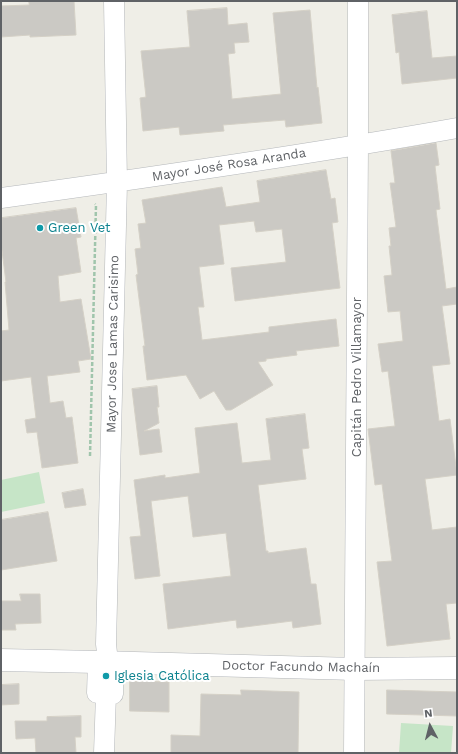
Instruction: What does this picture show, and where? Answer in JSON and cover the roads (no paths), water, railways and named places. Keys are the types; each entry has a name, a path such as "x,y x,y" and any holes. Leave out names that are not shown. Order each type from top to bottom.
{"main road":[{"name":"Doctor Facundo Machaín","path":"1,660 355,669 457,668"}],"street":[{"name":"Mayor Jose Lamas Carisimo","path":"104,753 106,694 113,694 106,662 106,644 117,183 114,1"},
{"name":"Capitán Pedro Villamayor","path":"354,753 358,1"},
{"name":"Mayor José Rosa Aranda","path":"1,198 117,183 457,128"}],"place":[{"name":"Green Vet","path":"40,228"},
{"name":"Iglesia Católica","path":"106,676"}]}
